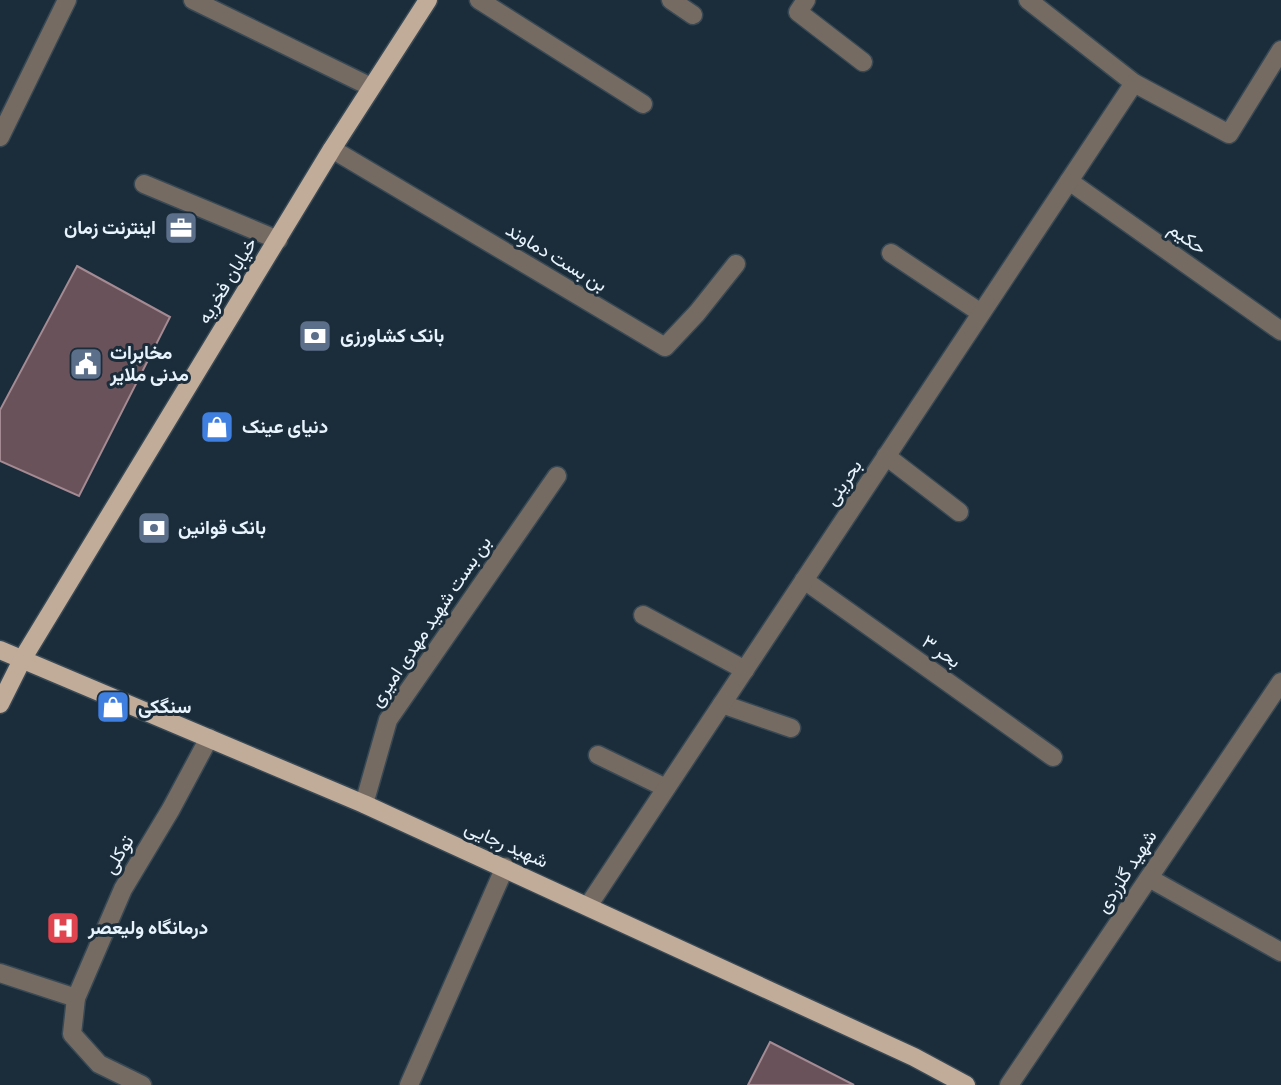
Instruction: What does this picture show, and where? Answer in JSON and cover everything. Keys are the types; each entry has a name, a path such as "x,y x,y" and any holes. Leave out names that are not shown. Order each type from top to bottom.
{"main road":[{"name":"خیابان فخریه","path":"0,704 23,658 331,149 428,0"},
{"name":"شهید رجایی","path":"0,650 364,804 505,867 914,1057 966,1085"}],"street":[{"path":"0,136 67,0"},
{"path":"193,0 371,87"},
{"path":"479,0 643,104"},
{"path":"671,0 693,15"},
{"path":"806,0 797,12 863,62"},
{"path":"1036,2 1134,83 1229,134 1281,50"},
{"name":"بحرینی","path":"588,906 1134,83"},
{"name":"بن بست دماوند","path":"331,149 666,347 736,264"},
{"name":"حکیم","path":"1069,181 1281,331"},
{"path":"144,184 278,240"},
{"path":"891,253 981,313"},
{"path":"886,456 959,512"},
{"name":"بن بست شهید مهدی امیری","path":"364,804 388,720 557,476"},
{"name":"بحر ۳","path":"804,580 1054,757"},
{"path":"643,615 744,670"},
{"name":"شهید گلزردی","path":"1009,1085 1281,682"},
{"path":"722,705 791,728"},
{"name":"توکلی","path":"111,1078 72,1034 76,998 123,889 171,810 209,738"},
{"path":"598,755 666,788"},
{"path":"409,1085 505,867"},
{"path":"1149,878 1281,952"},
{"path":"0,973 76,998"},
{"path":"111,1078 142,1085"}],"building":[{"name":"مخابرات مدنی ملایر","path":"77,266 170,317 79,496 0,461 0,410"},
{"path":"770,1042 854,1085 748,1085"}],"place":[{"name":"اینترنت زمان","path":"181,228"},
{"name":"بانک کشاورزی","path":"315,336"},
{"name":"مخابرات مدنی ملایر","path":"86,364"},
{"name":"دنیای عینک","path":"217,427"},
{"name":"بانک قوانین","path":"154,528"},
{"name":"سنگکی","path":"113,707"},
{"name":"درمانگاه ولیعصر","path":"63,928"}]}
